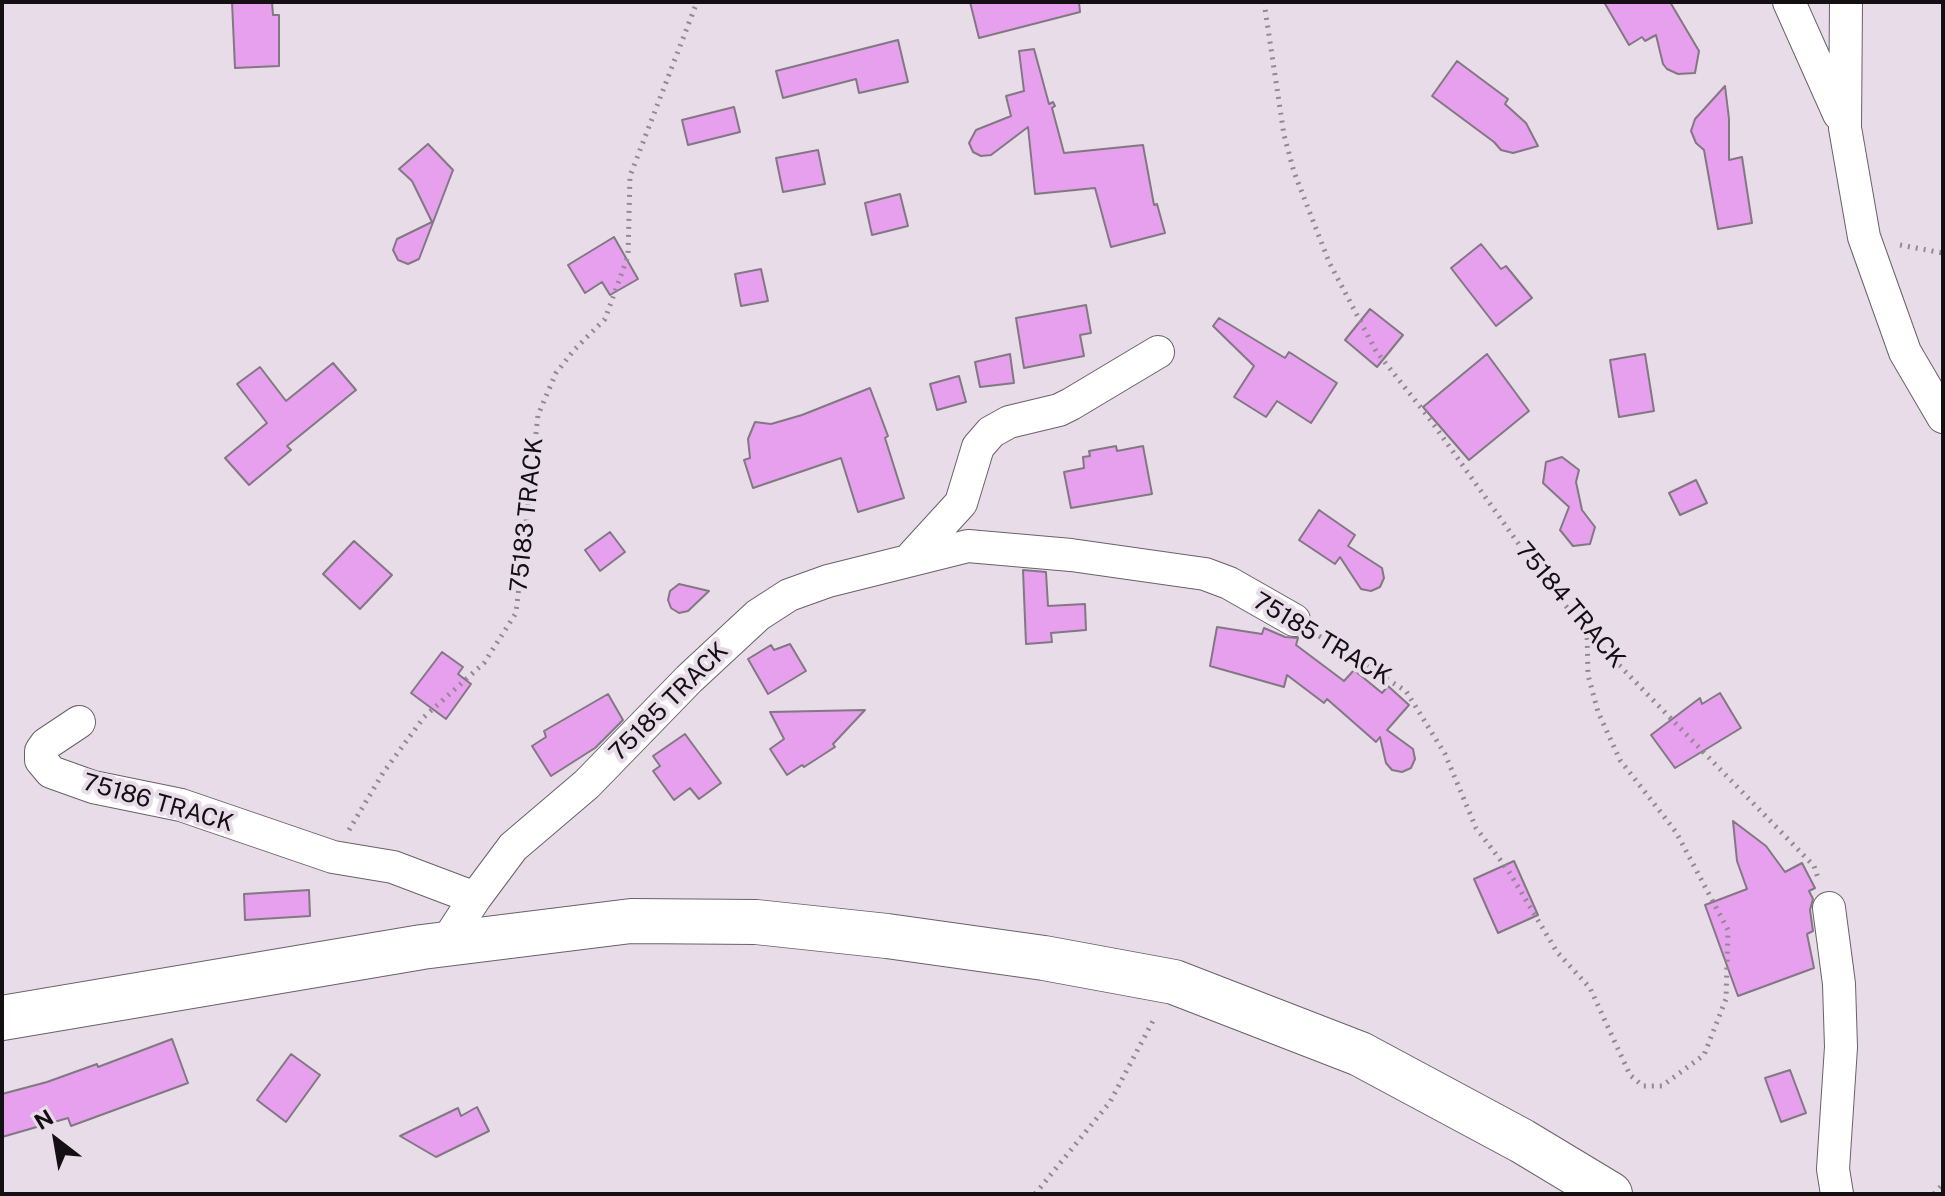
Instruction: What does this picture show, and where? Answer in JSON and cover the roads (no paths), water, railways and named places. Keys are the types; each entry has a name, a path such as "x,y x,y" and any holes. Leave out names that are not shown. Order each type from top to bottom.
{"street":[{"path":"1789,2 1845,128"},
{"path":"1846,2 1845,128 1868,249 1905,352 1943,417"},
{"path":"906,564 961,503 978,447 991,432 1009,422 1059,410 1158,352"},
{"name":"75185 TRACK","path":"445,944 513,847 587,784 689,679 758,615 789,595 828,581 906,564 968,546 1071,555 1205,574 1229,583 1294,620"},
{"name":"75186 TRACK","path":"79,722 46,744 41,751 41,760 51,772 93,787 181,805 333,857 393,867 475,898"},
{"path":"1829,908 1839,984 1841,1032 1833,1169 1837,1194"},
{"path":"2,1018 445,944 631,921 756,922 887,936 1044,958 1174,982 1360,1054 1522,1141 1610,1194"}]}
